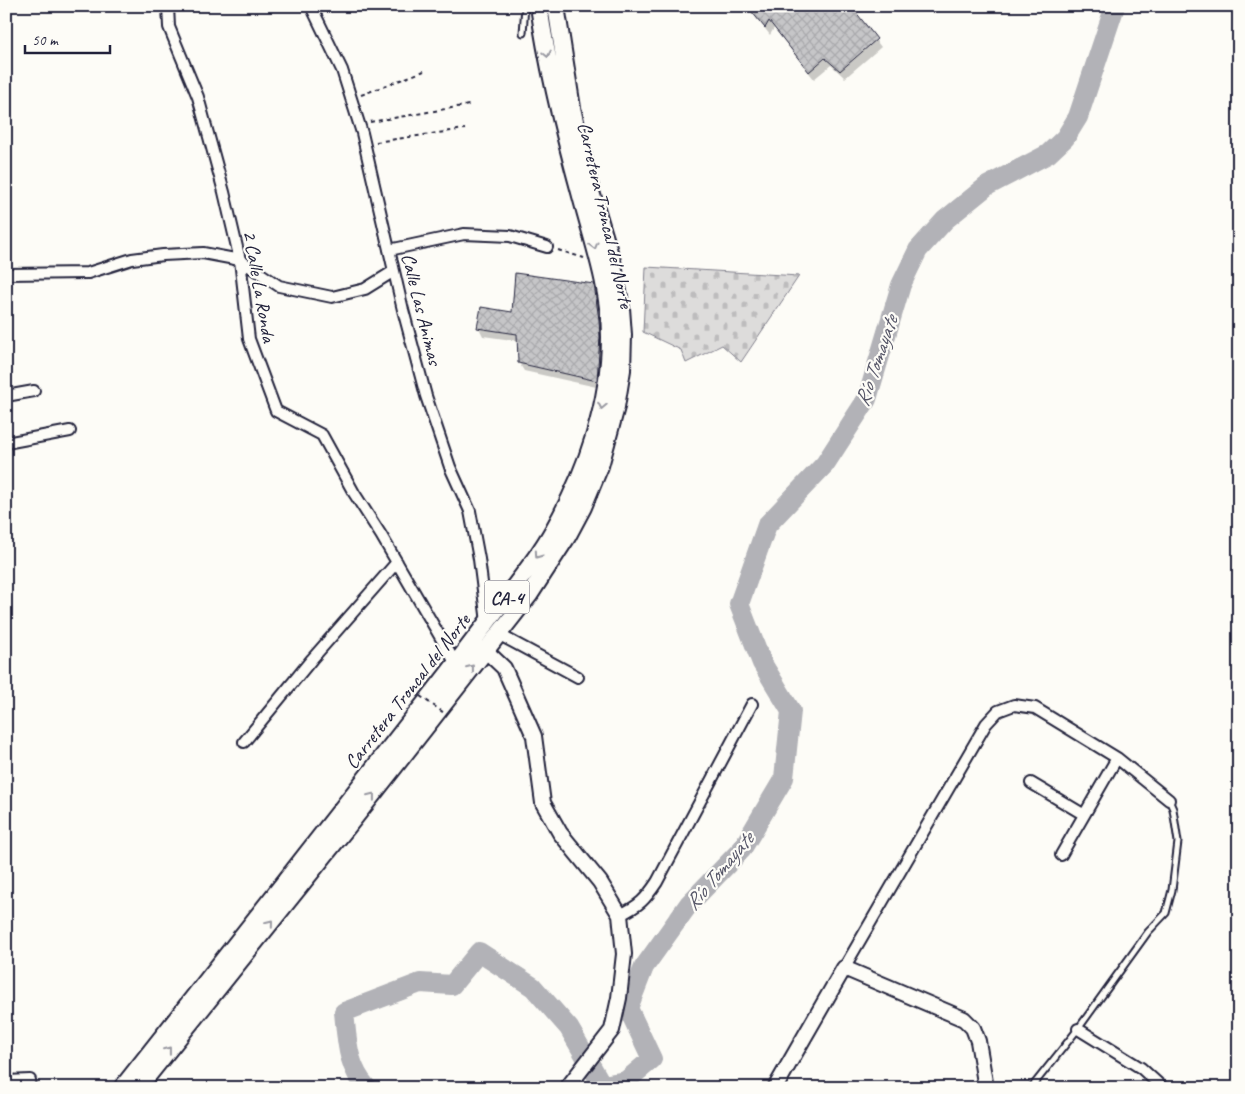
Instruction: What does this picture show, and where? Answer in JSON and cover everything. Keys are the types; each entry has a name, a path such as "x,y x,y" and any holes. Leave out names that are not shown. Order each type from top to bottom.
{"main road":[{"name":"Carretera Troncal del Norte","path":"138,1088 348,826 485,650 493,628 556,526 576,484 596,432 602,406 610,337 608,307 599,263 550,70 539,6"},
{"name":"Carretera Troncal del Norte","path":"122,1088 456,664 530,594 567,537 583,507 600,466 616,407 622,370 623,335 621,308 617,280 591,192 572,108 556,6"}],"street":[{"name":"2 Calle La Ronda","path":"168,6 169,26 198,97 224,192 240,260 249,339 276,411 322,435 354,493 397,562 456,664"},
{"name":"Calle Las Animas","path":"311,6 342,70 359,124 426,396 450,467 470,511 493,628"},
{"path":"389,250 464,234 510,236 547,247"},
{"path":"6,274 88,273 132,260 163,255 203,253 240,260 279,286 332,297 365,289 394,271"},
{"path":"6,396 34,391"},
{"path":"6,443 70,431"},
{"path":"244,742 312,659 397,562"},
{"path":"493,628 578,677"},
{"path":"485,650 504,668 534,736 543,803 560,832 600,882 620,915 624,954 612,1030 568,1086"},
{"path":"620,915 641,903 657,882 752,704"},
{"path":"775,1088 986,724 998,711 1014,705 1035,708 1117,758 1169,800"},
{"path":"1061,855 1117,758"},
{"path":"1031,783 1084,814"},
{"path":"844,968 956,1015 973,1028 978,1040 986,1088"},
{"path":"1078,1029 1141,1068 1163,1088"},
{"path":"6,1082 30,1080"}],"lane":[{"path":"523,33 525,6"},
{"path":"1031,1088 1078,1029 1148,932 1166,913 1172,890 1178,842 1173,809 1169,800"}],"path":[{"path":"351,99 424,71"},
{"path":"359,124 468,105"},
{"path":"364,144 465,130"},
{"path":"547,247 599,263"},
{"path":"420,696 447,715"}],"green space":[{"path":"646,267 799,276 741,362 722,345 686,363 681,350 643,332"}],"building":[{"path":"747,6 851,6 877,39 840,71 825,58 809,72 769,21 765,28"},
{"path":"515,273 594,284 600,337 597,381 518,363 517,334 477,328 481,307 512,312"}],"waterway":[{"name":"Río Tomayate","path":"367,1088 360,1080 352,1062 347,1043 344,1012 420,983 452,985 479,952 533,987 569,1028 602,1085 626,1081 652,1059 628,1008 644,967 689,904 742,849 784,778 791,711 762,663 739,604 767,525 825,464 867,399 901,285 918,250 945,220 987,186 1048,154 1065,138 1078,117 1115,6"}]}
